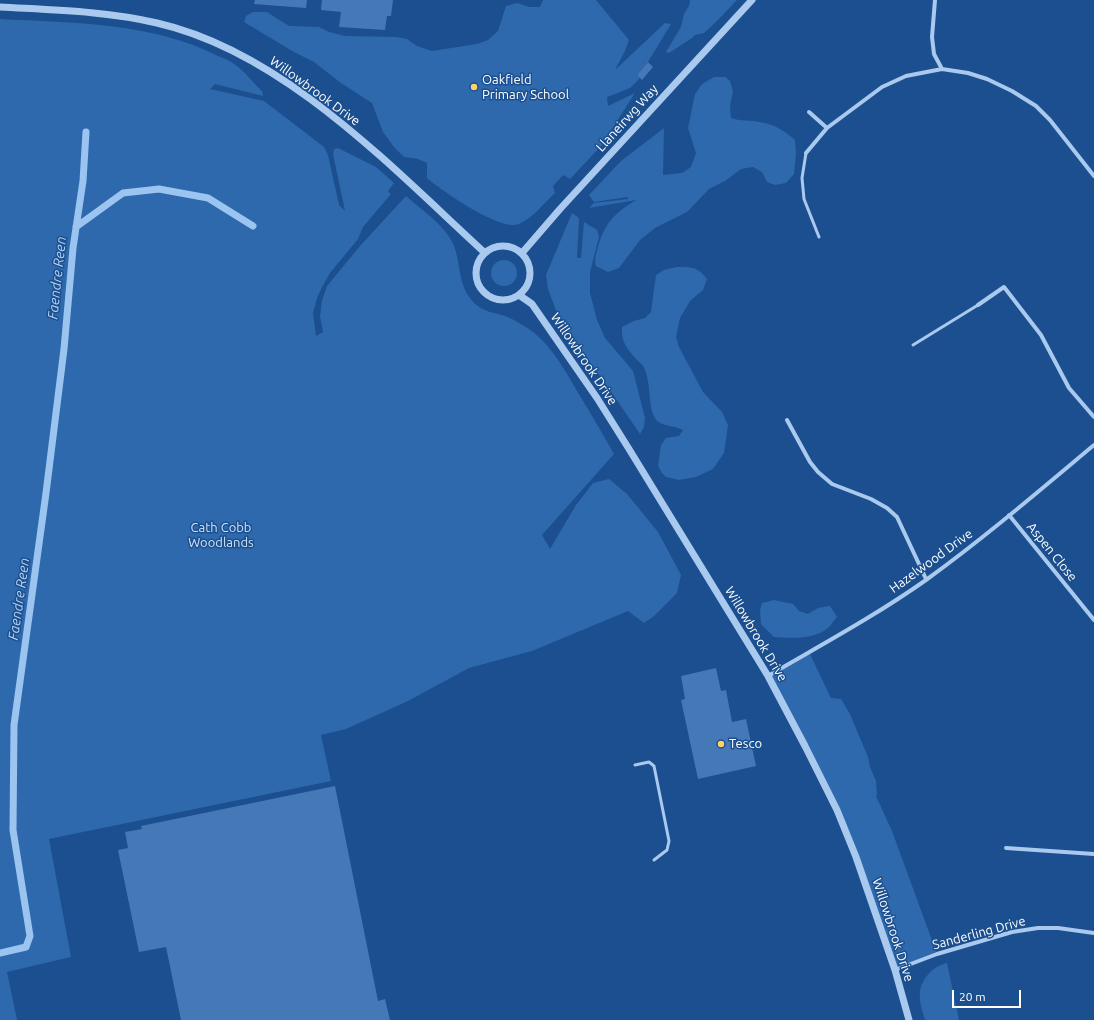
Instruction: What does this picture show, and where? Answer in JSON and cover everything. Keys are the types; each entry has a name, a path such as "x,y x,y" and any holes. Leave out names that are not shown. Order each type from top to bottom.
{"street":[{"name":"Llaneirwg Way","path":"522,253 560,209 752,0"},
{"path":"935,0 932,37 934,54 942,69"},
{"name":"Willowbrook Drive","path":"0,7 97,14 138,19 183,30 212,40 239,53 291,85 366,144 485,252"},
{"path":"806,153 826,128 882,87 906,76 942,69 968,73 987,79 1012,91 1036,106 1050,120 1094,176"},
{"path":"809,112 826,128"},
{"path":"504,245 513,247 522,253 528,262 530,273 527,285 519,295 510,299 498,300 488,296 481,290 476,279 476,269 485,252 496,246 504,245"},
{"path":"978,304 1004,287 1041,335 1069,388 1094,417"},
{"name":"Willowbrook Drive","path":"519,295 532,304 597,398 630,449 768,676 837,810 856,857 895,970 909,1020"},
{"path":"787,420 810,462 818,472 832,484 871,499 888,508 897,517 926,579"},
{"name":"Hazelwood Drive","path":"768,676 845,631 926,579 1009,516 1094,445"},
{"name":"Aspen Close","path":"1009,516 1094,620"},
{"path":"1006,848 1094,854"},
{"name":"Sanderling Drive","path":"895,970 937,954 1012,932 1038,928 1051,928 1079,930 1094,933"}],"lane":[{"path":"806,153 802,178 804,199 819,237"},
{"path":"913,345 978,304"},
{"path":"635,765 649,762 654,766 659,789 669,841 667,850 654,860"}],"green space":[{"path":"543,0 596,0 629,40 615,70 665,23 671,24 648,62 637,75 640,78 630,88 607,97 608,106 635,93 601,146 570,179 563,175 553,186 555,193 534,214 519,224 510,225 499,222 472,209 427,178 427,163 418,159 404,157 394,147 383,132 372,103 341,83 314,62 294,52 244,22 246,16 253,12 267,12 289,26 319,27 329,32 345,36 397,37 407,39 417,46 432,51 477,44 488,40 498,31 506,6 517,3 529,7 540,7"},
{"path":"690,0 737,0 704,33 695,35 669,53 666,52 681,27 684,14 689,6"},
{"name":"Cath Cobb Woodlands","path":"0,19 111,26 139,30 166,36 230,61 262,91 263,96 215,84 210,89 264,101 324,147 328,155 339,205 345,211 333,154 334,149 338,148 376,167 394,183 388,191 391,194 363,227 358,239 330,273 321,289 313,313 316,336 323,332 320,316 322,301 327,286 360,246 406,196 436,221 448,235 456,252 464,288 470,298 484,310 510,318 529,329 552,351 614,454 542,535 550,549 576,505 593,483 609,479 627,494 658,532 681,575 677,593 654,616 644,623 628,611 532,651 469,668 408,701 346,729 321,735 331,781 49,839 71,957 7,972 17,1020 0,1020"},
{"path":"714,77 725,77 730,81 733,91 730,106 731,118 771,125 781,129 795,140 796,154 794,174 786,183 775,185 767,182 762,172 753,167 741,169 725,181 709,189 687,212 655,228 640,240 619,268 608,272 596,266 595,259 604,231 612,219 622,209 636,200 589,208 594,203 628,199 628,197 594,202 589,195 621,161 664,128 663,175 682,173 691,167 696,153 688,128 695,94 702,84"},
{"path":"572,213 579,218 577,258 581,258 584,222 597,230 599,237 590,272 590,293 597,320 605,338 633,371 645,418 644,427 640,434 579,348 557,313 548,289 546,275"},
{"path":"504,260 513,264 517,273 513,282 504,286 495,282 491,273 495,264"},
{"path":"677,267 694,268 701,272 707,279 703,290 690,301 680,318 676,337 679,347 703,392 722,412 728,425 724,453 713,469 696,477 679,480 666,477 658,466 661,445 666,438 679,436 683,430 660,423 655,418 651,406 646,372 643,365 633,356 625,345 622,332 622,327 634,321 645,318 651,312 656,275 664,270"},
{"path":"774,600 793,604 799,611 808,614 818,608 830,606 837,617 829,627 817,634 803,637 774,637 761,624 760,610 762,603"},
{"path":"809,652 831,698 841,699 850,714 868,757 870,767 876,781 876,796 892,831 937,954 895,970 856,857 768,676"},
{"path":"947,963 959,1020 925,1020 920,1001 921,986 931,971 936,967"}],"building":[{"path":"255,0 307,0 306,8 254,4"},
{"path":"322,0 393,0 391,16 387,16 385,30 339,27 341,12 321,10"},
{"path":"648,62 653,67 642,80 637,75"},
{"name":"Tesco","path":"716,668 721,691 726,690 732,722 746,719 756,766 698,779 681,700 685,699 681,676"},
{"path":"335,786 378,1001 385,999 390,1020 181,1020 166,947 139,952 118,850 128,848 125,832 142,829 141,826"}],"waterway":[{"name":"Faendre Reen","path":"0,953 26,947 30,936 13,830 14,725 64,349 73,248 83,181 86,132"},
{"name":"Faendre Reen","path":"76,227 123,193 159,189 208,198 253,226"}],"place":[{"name":"Oakfield Primary School","path":"474,87"},
{"name":"Tesco","path":"721,744"}]}
